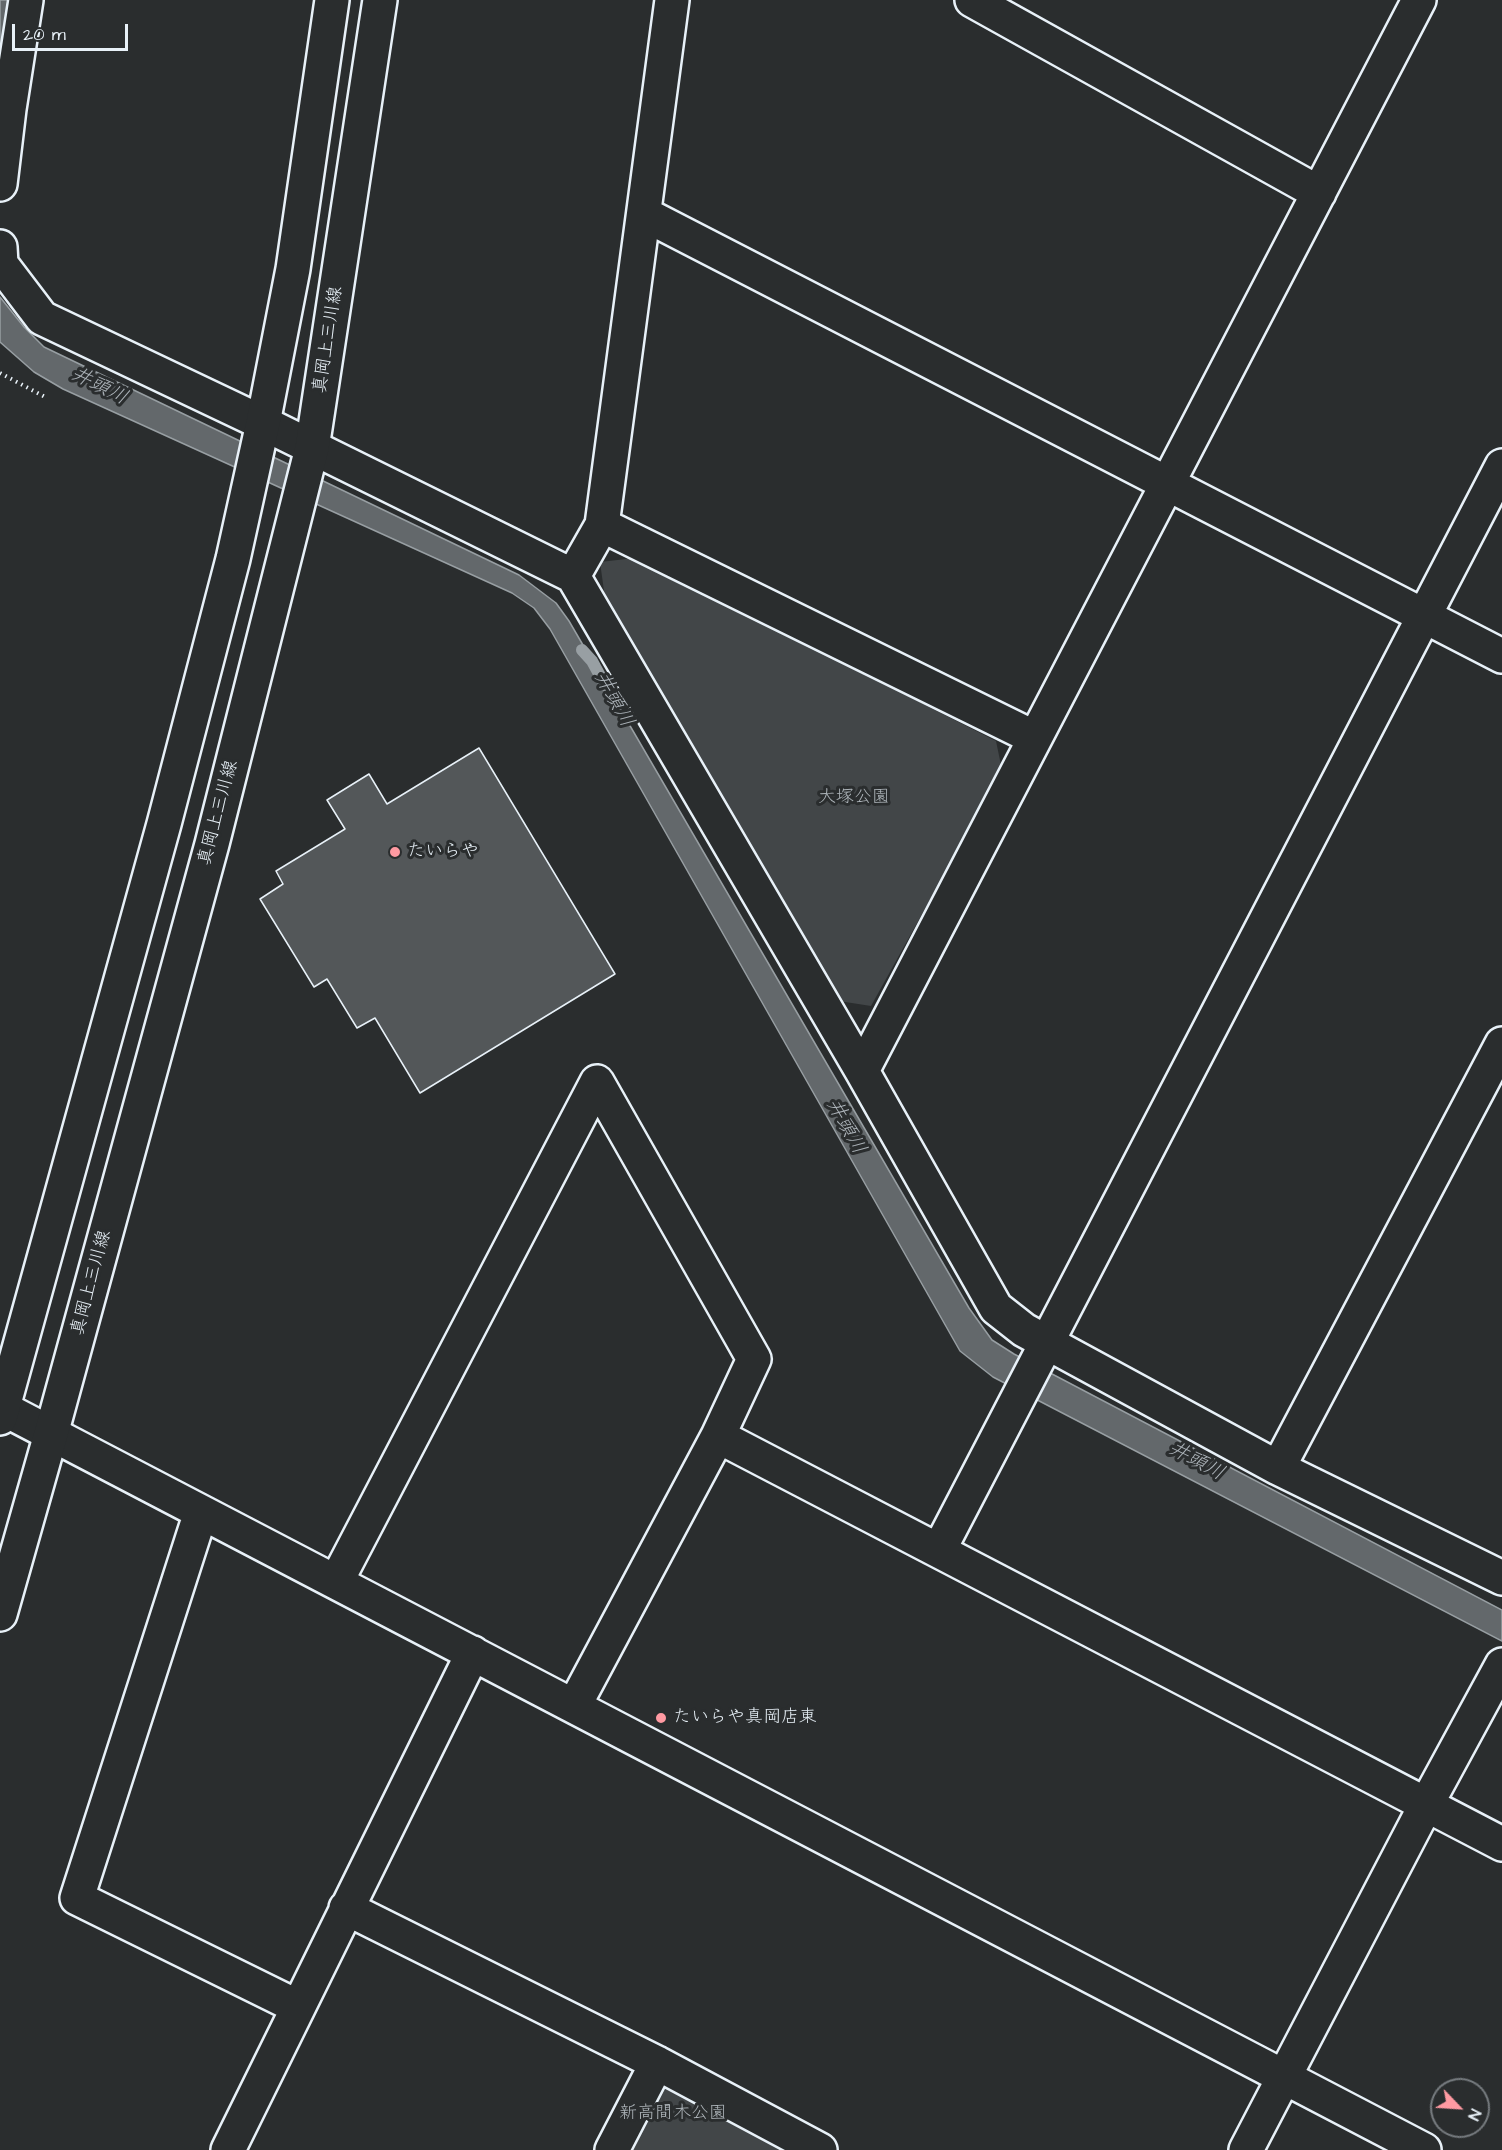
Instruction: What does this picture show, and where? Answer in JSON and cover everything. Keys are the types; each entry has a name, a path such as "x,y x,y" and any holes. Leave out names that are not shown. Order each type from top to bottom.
{"street":[{"path":"0,184 26,0"},
{"path":"332,0 293,270 233,559 164,824 1,1411 51,1434 473,1653 1424,2150"},
{"name":"真岡上三川線","path":"0,1614 212,844 312,448 380,0"},
{"path":"573,576 602,525 672,0"},
{"path":"972,0 1319,193"},
{"path":"862,1071 1419,0"},
{"path":"644,214 1502,656"},
{"path":"0,247 1,264 42,318 263,423 573,576 862,1071 996,1308 1024,1330 1047,1344 1278,1468 1502,1578"},
{"path":"939,1550 1502,466"},
{"path":"602,525 1035,738"},
{"path":"1278,1468 1502,1044"},
{"path":"336,1582 597,1082 754,1359 718,1436 574,1706"},
{"path":"718,1436 1502,1845"},
{"path":"201,1512 77,1898 298,2007"},
{"path":"228,2150 473,1653"},
{"path":"1246,2150 1426,1805 1502,1665"},
{"path":"346,1908 657,2063 820,2150"},
{"path":"612,2150 657,2063"}],"path":[{"path":"0,373 47,398"}],"green space":[{"name":"大塚公園","path":"635,558 996,741 1002,770 871,1006 839,1001 605,598 600,562"},
{"name":"新高間木公園","path":"657,2063 820,2150 612,2150"}],"water":[{"path":"0,0 8,0 0,68"},
{"path":"0,297 24,327 44,347 519,575 556,603 569,621 969,1308 992,1340 1014,1354 1502,1610 1502,1641 993,1377 960,1351 550,629 534,608 512,593 63,389 34,372 0,342"}],"building":[{"path":"479,748 615,974 420,1093 375,1018 357,1028 327,979 314,987 260,899 283,884 276,871 345,829 327,800 369,774 387,804"}],"waterway":[{"name":"井頭川","path":"582,650 592,661 605,685"}],"place":[{"name":"たいらや","path":"395,852"},
{"name":"たいらや真岡店東","path":"661,1718"}]}
